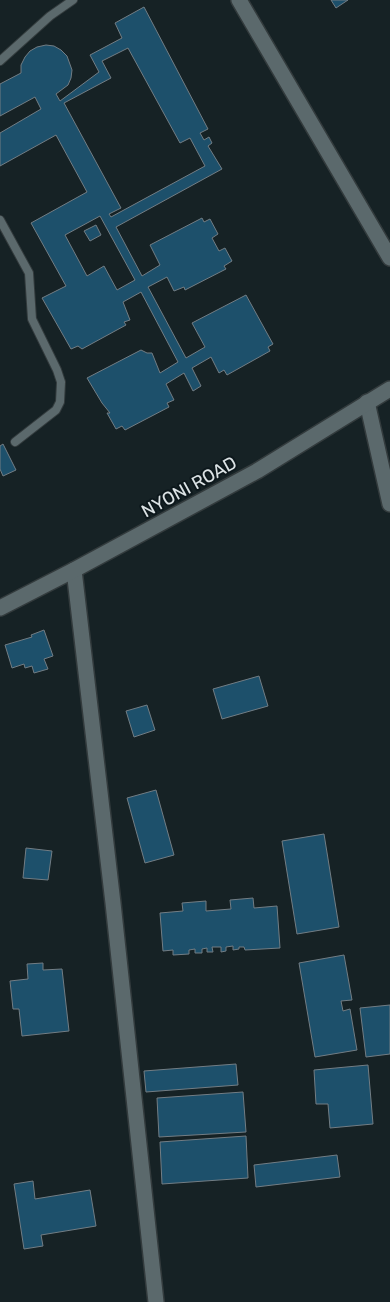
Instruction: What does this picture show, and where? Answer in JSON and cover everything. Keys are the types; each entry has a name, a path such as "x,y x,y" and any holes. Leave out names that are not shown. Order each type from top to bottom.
{"street":[{"path":"239,0 390,258"},
{"name":"NYONI ROAD","path":"0,608 257,471 390,389"},
{"path":"367,402 390,504"},
{"path":"74,570 114,913 156,1302"}],"lane":[{"path":"0,61 50,16 73,0"},
{"path":"0,220 29,273 32,319 61,382 60,402 56,410 15,442"}],"building":[{"path":"331,0 348,0 336,8"},
{"path":"144,7 208,129 200,133 204,140 209,137 212,143 208,146 222,169 116,227 142,276 160,265 150,245 202,218 204,222 210,219 218,234 212,238 219,251 225,248 232,261 224,266 226,269 185,290 184,287 174,291 167,277 148,287 186,358 205,347 192,323 246,295 273,344 268,347 270,351 227,375 224,370 219,373 211,357 192,368 201,386 193,391 184,373 166,384 174,400 167,403 169,407 125,430 122,426 116,429 107,413 110,413 87,378 141,350 152,353 160,373 178,362 141,292 123,302 130,320 124,322 126,325 82,349 78,346 71,349 42,298 66,286 31,223 87,192 56,135 0,166 0,133 41,109 35,97 0,116 0,84 21,73 21,65 30,51 46,45 54,46 67,56 72,70 68,85 56,94 60,101 99,72 90,55 122,38 115,23","holes":["128,48 180,143 190,138 205,166 111,217 109,214 121,208 64,103 111,78 102,61","100,216 135,280 117,290 104,266 87,276 65,235"]},
{"path":"96,225 101,235 90,241 84,231"},
{"path":"3,444 16,470 3,476 0,469 0,446"},
{"path":"44,630 53,656 44,659 48,669 34,673 32,666 25,668 24,664 12,668 5,645 32,637 31,635"},
{"path":"259,676 268,706 222,719 213,689"},
{"path":"147,705 155,730 134,737 126,711"},
{"path":"156,790 174,855 145,863 127,798"},
{"path":"324,834 339,927 297,934 282,841"},
{"path":"26,848 52,851 48,880 23,878"},
{"path":"253,898 254,908 277,906 280,948 245,950 244,947 239,947 239,949 233,950 233,946 226,947 226,951 221,952 221,947 212,947 213,952 207,952 207,948 202,949 202,953 195,953 195,949 189,950 189,954 173,955 173,950 163,951 160,913 183,911 182,903 206,901 206,911 231,909 230,900"},
{"path":"344,955 352,1000 341,1001 343,1011 350,1009 357,1050 315,1057 299,963"},
{"path":"43,963 43,970 62,969 69,1031 22,1036 19,1009 13,1009 10,981 28,979 27,964"},
{"path":"390,1005 390,1054 366,1057 360,1008"},
{"path":"236,1064 238,1085 146,1092 144,1071"},
{"path":"368,1065 373,1124 330,1128 328,1104 316,1104 314,1070"},
{"path":"243,1092 246,1132 159,1137 157,1098"},
{"path":"246,1136 248,1178 162,1184 160,1142"},
{"path":"337,1155 340,1177 256,1187 254,1165"},
{"path":"33,1181 35,1199 90,1190 96,1226 41,1235 43,1246 24,1249 14,1184"}]}
